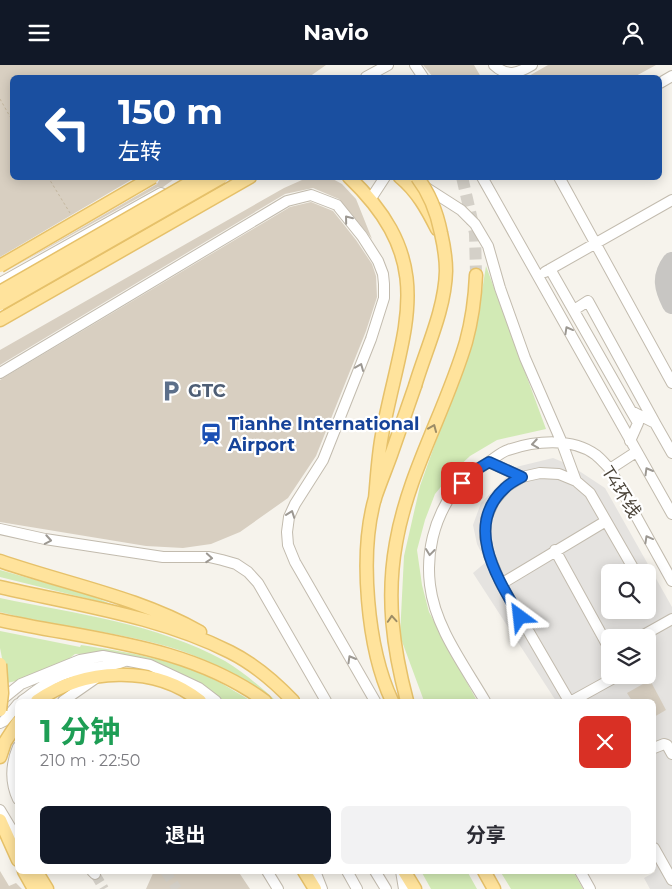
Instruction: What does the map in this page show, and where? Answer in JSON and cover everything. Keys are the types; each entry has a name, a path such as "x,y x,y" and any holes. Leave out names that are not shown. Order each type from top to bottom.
{"main road":[{"path":"0,266 148,180"},
{"path":"0,292 195,180"},
{"path":"0,304 217,180"},
{"path":"0,320 245,180"},
{"path":"352,180 370,200 390,228 399,244 408,276 404,334 382,435 368,551 369,603 377,655 391,699"},
{"path":"403,180 425,205 442,240"},
{"path":"375,499 415,386 443,293 446,270 437,215 429,196 419,180"},
{"path":"406,699 397,661 391,620 391,574 396,542 409,493 454,380 466,341 474,307 476,275"},
{"path":"0,561 96,590 171,617 200,631 269,678 291,699"},
{"path":"0,587 156,623 187,633 232,653"},
{"path":"0,620 136,645 178,657 217,673 262,699"},
{"path":"0,664 2,693 0,710"},
{"path":"40,699 65,684 98,676 126,675 149,678 173,685 197,699"},
{"path":"0,757 5,742 15,727"},
{"path":"0,820 15,841"},
{"path":"0,820 15,853"},
{"path":"25,874 31,887"},
{"path":"38,874 46,889"},
{"path":"404,874 414,889"},
{"path":"486,874 494,889"}],"street":[{"path":"370,75 388,65"},
{"path":"493,65 500,71 512,73 532,65"},
{"path":"0,283 183,180"},
{"path":"370,200 383,180"},
{"path":"415,180 460,210 475,224 488,246 500,288 525,357 562,443 576,481"},
{"path":"484,180 672,514"},
{"path":"561,180 672,383"},
{"path":"0,373 287,201 311,195 337,205 362,236 378,261 383,274 384,298 371,339 323,461 295,504 289,517 287,532 288,545 295,562 374,699"},
{"path":"538,276 672,200"},
{"path":"550,269 638,423 630,441"},
{"path":"574,310 588,301 672,453"},
{"path":"631,411 655,423"},
{"name":"T4环线","path":"484,699 444,630 435,607 430,585 429,562 432,538 439,517 452,493 471,473 506,451 537,443 562,443 578,447 595,455 610,469 672,581"},
{"path":"610,469 636,452"},
{"path":"489,462 522,477"},
{"path":"569,699 501,584 485,537 486,519 494,501 506,487 522,477 549,473 559,474 576,481 590,493 631,564"},
{"path":"501,584 606,521"},
{"path":"0,529 45,539 120,551 163,557 209,557 236,564 248,572 258,583 325,699"},
{"path":"555,551 601,634"},
{"path":"654,629 672,619"},
{"path":"0,701 21,684 80,659 103,656 150,665 198,688 213,699"},
{"path":"25,699 49,682 68,673 126,661"},
{"path":"66,699 98,676"},
{"path":"574,699 602,684"},
{"path":"0,723 15,708"},
{"path":"656,748 664,744 672,755"},
{"path":"15,759 12,771 15,789"},
{"path":"0,811 15,835"},
{"path":"0,835 15,862"},
{"path":"656,852 672,880"},
{"path":"22,874 31,887"},
{"path":"269,874 278,889"},
{"path":"349,874 357,889"},
{"path":"377,874 386,889"},
{"path":"402,874 404,889"},
{"path":"582,874 590,889"},
{"path":"308,876 322,889"}],"path":[{"path":"0,99 10,116"},
{"path":"50,180 71,215"}],"green space":[{"path":"486,266 546,429 497,440 470,456 454,471 435,494 425,520 417,550 422,585 429,612 476,699 423,699 400,636 404,556 420,486 476,329"},
{"path":"0,570 92,596 113,605 0,577"},
{"path":"0,598 115,621 171,637 225,661 252,680 274,699 270,699 254,687 208,662 179,650 134,638 0,612"},
{"path":"0,631 80,647 81,645 149,657 199,673 248,699 219,699 201,685 149,659 110,653 75,654 62,664 7,683 0,648"},
{"path":"423,874 469,874 477,889 431,889"},
{"path":"502,874 575,874 583,889 511,889"}],"shaded area":[{"path":"553,458 570,465 605,488 648,564 601,564 601,619 656,619 656,579 672,607 672,889 650,889 644,878 656,874 656,699 555,699 473,573 486,562 477,544 473,525 481,503 516,467"}],"building":[{"path":"0,65 326,65 312,75 10,75 10,180 131,180 0,257"},
{"path":"423,65 474,65 480,75 431,75"},
{"path":"548,65 656,65 638,75 530,75"},
{"path":"159,180 173,180 12,268 157,184"},
{"path":"302,180 335,180 342,184 356,199 372,239 339,199 313,188 285,194 0,365 0,350 284,188"},
{"name":"GTC","path":"311,202 333,211 356,240 372,264 376,276 377,297 366,331 316,456 288,498 240,532 211,544 183,548 146,546 0,522 0,380 290,207"},
{"path":"643,684 652,684 666,710 656,716 656,699 631,699 627,693"},
{"path":"0,871 9,886 16,883 22,889 0,889"},
{"path":"153,874 240,874 250,889 146,889"}],"taxiway":[{"path":"672,262 665,278 667,293 672,304"}],"tunnel":[{"path":"463,180 475,233 476,275"},
{"path":"95,874 104,889"},
{"path":"167,874 177,889"}],"place":[{"name":"GTC","path":"171,391"},
{"name":"Tianhe International Airport","path":"211,434"}],"route":[{"path":"462,483 471,473 489,462 522,477 506,487 494,501 486,519 485,537 489,555 501,584 520,617"}]}
